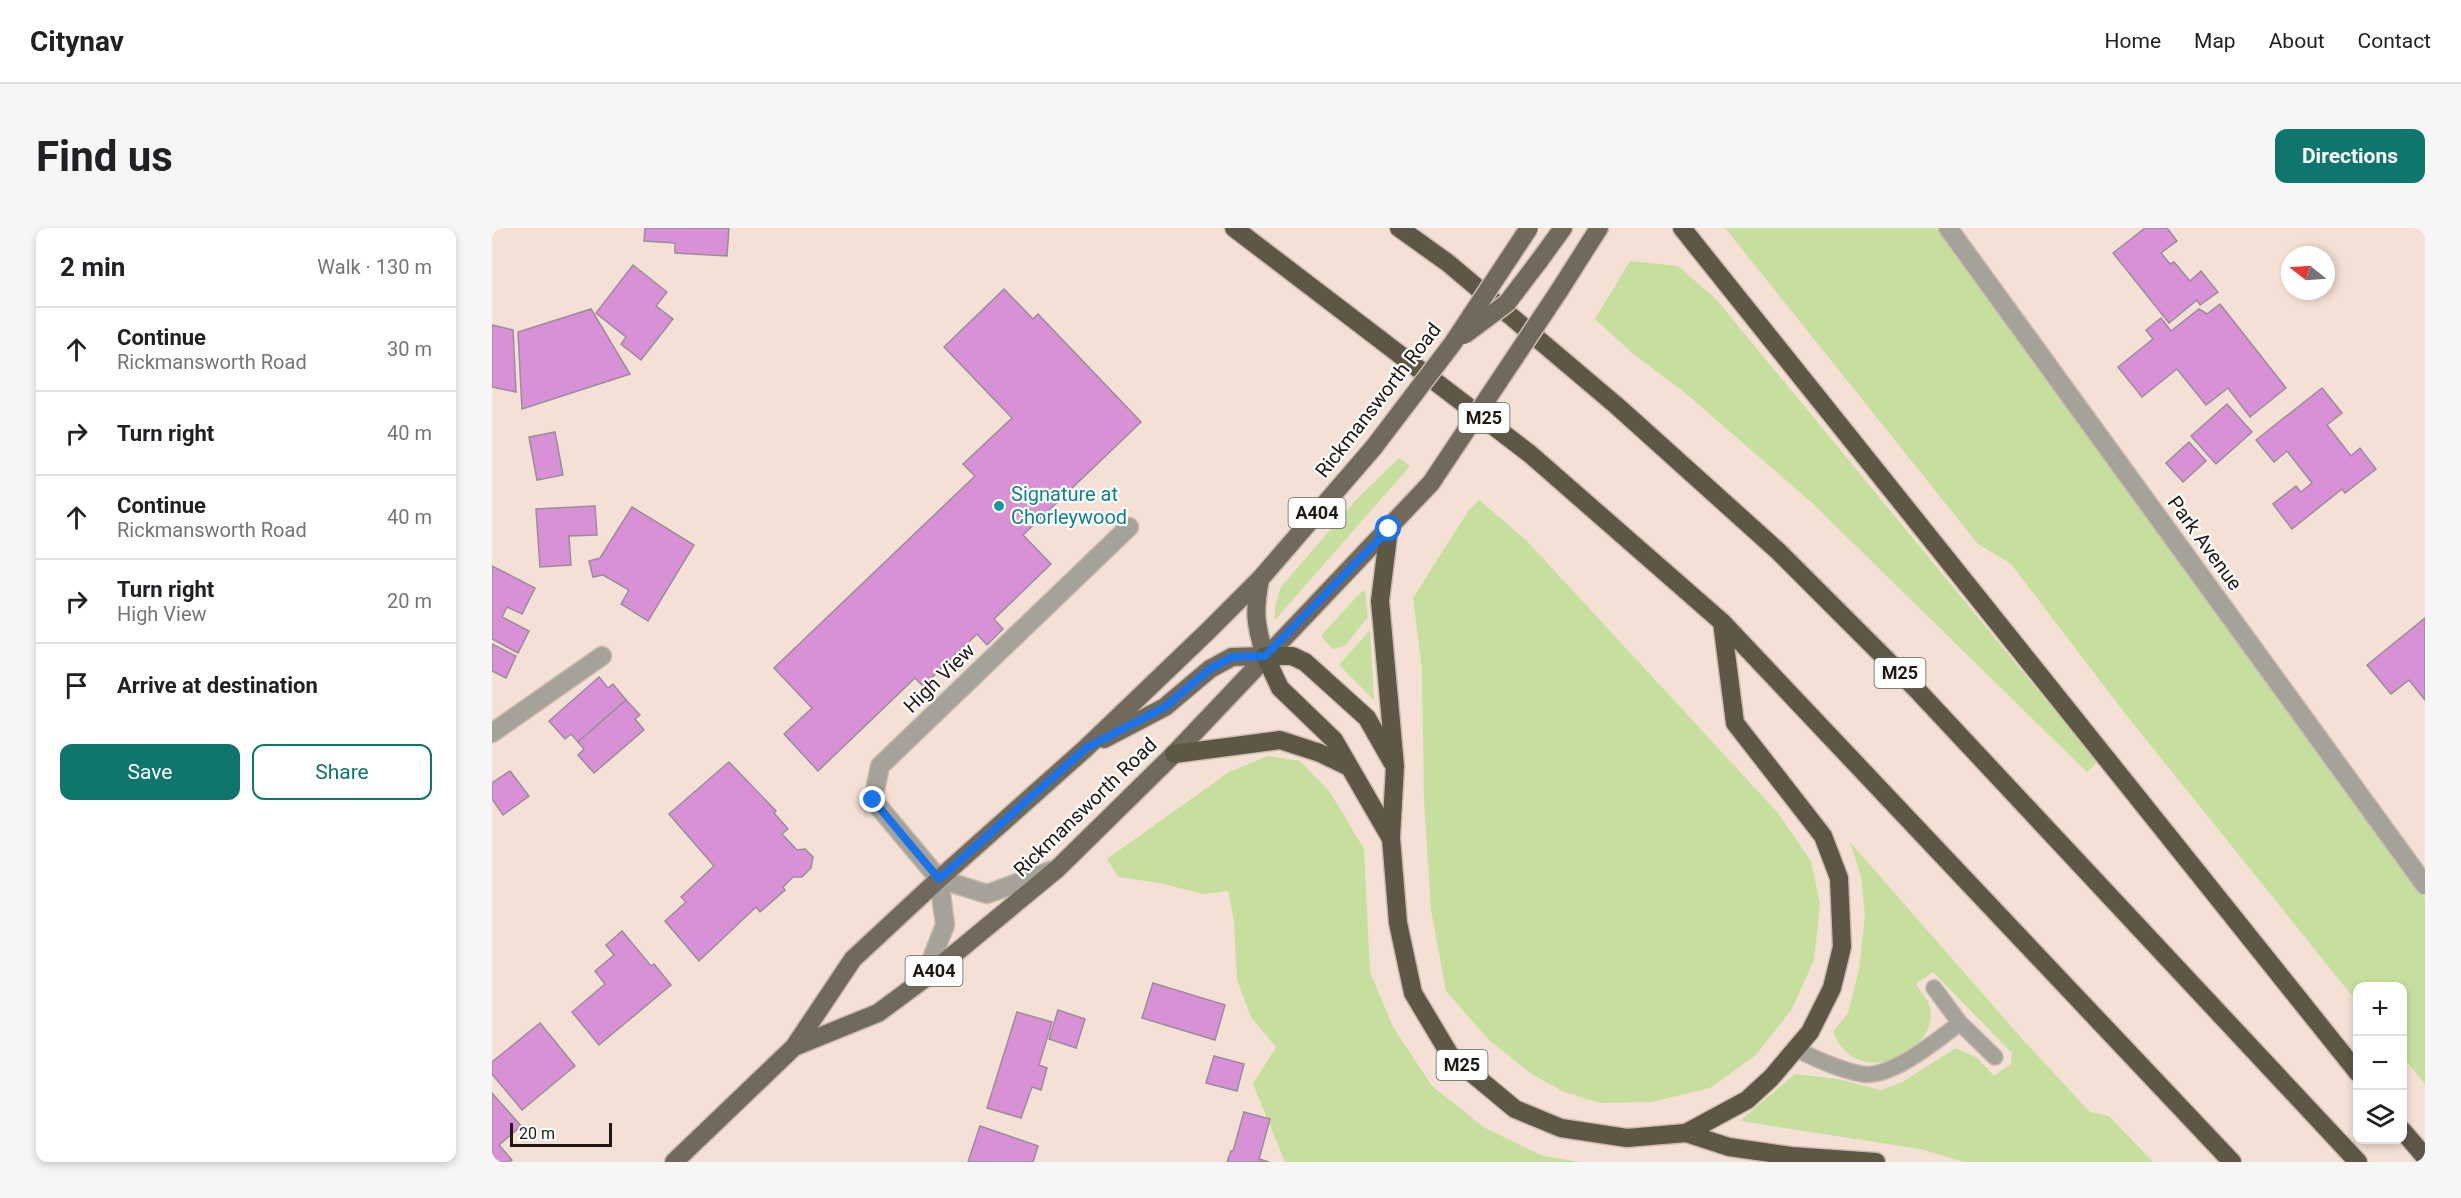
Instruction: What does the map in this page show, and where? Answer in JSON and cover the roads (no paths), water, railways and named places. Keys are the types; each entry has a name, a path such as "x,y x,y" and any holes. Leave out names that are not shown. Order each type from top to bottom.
{"highway":[{"name":"M25","path":"1234,228 1530,454 1722,622 2145,1066 2232,1162"},
{"name":"M25","path":"1399,228 1448,263 1617,406 1778,551 1919,692 2358,1162"},
{"path":"1682,228 2353,1067"},
{"name":"M25","path":"1389,529 1380,601 1395,766 1391,838 1398,922 1413,993 1450,1055 1515,1109 1561,1128 1628,1138 1686,1133 1729,1147 1876,1162"},
{"name":"M25","path":"1686,1133 1747,1100 1796,1049 1810,1032 1832,988 1842,947 1839,878 1823,836 1735,723 1722,622"},
{"name":"M25","path":"1265,656 1280,688 1334,740 1347,766 1365,790 1391,838"},
{"path":"1265,656 1292,656 1305,662 1367,718 1395,766"},
{"name":"M25","path":"1174,754 1280,740 1320,753 1347,766"},
{"path":"2407,1135 2425,1157"}],"main road":[{"name":"Rickmansworth Road","path":"674,1162 795,1047 853,959 1086,748 1261,578 1374,447 1453,343 1529,228"},
{"path":"1453,343 1507,303 1563,228"},
{"name":"Rickmansworth Road","path":"795,1047 878,1013 924,980 1057,869 1174,754 1431,483 1599,228"},
{"path":"1086,748 1165,707 1210,669 1232,657 1265,656 1254,608 1261,578"}],"street":[{"name":"Park Avenue","path":"1948,228 2425,885"},
{"name":"High View","path":"939,879 873,800 880,766 1129,527"},
{"path":"492,733 602,656"},
{"path":"924,980 945,925 939,879 987,894 1057,869"}],"lane":[{"path":"1934,988 1960,1023 1995,1058"},
{"path":"1796,1049 1820,1061 1864,1075 1904,1064 1960,1023"}],"place":[{"name":"Signature at Chorleywood","path":"999,506"}]}
